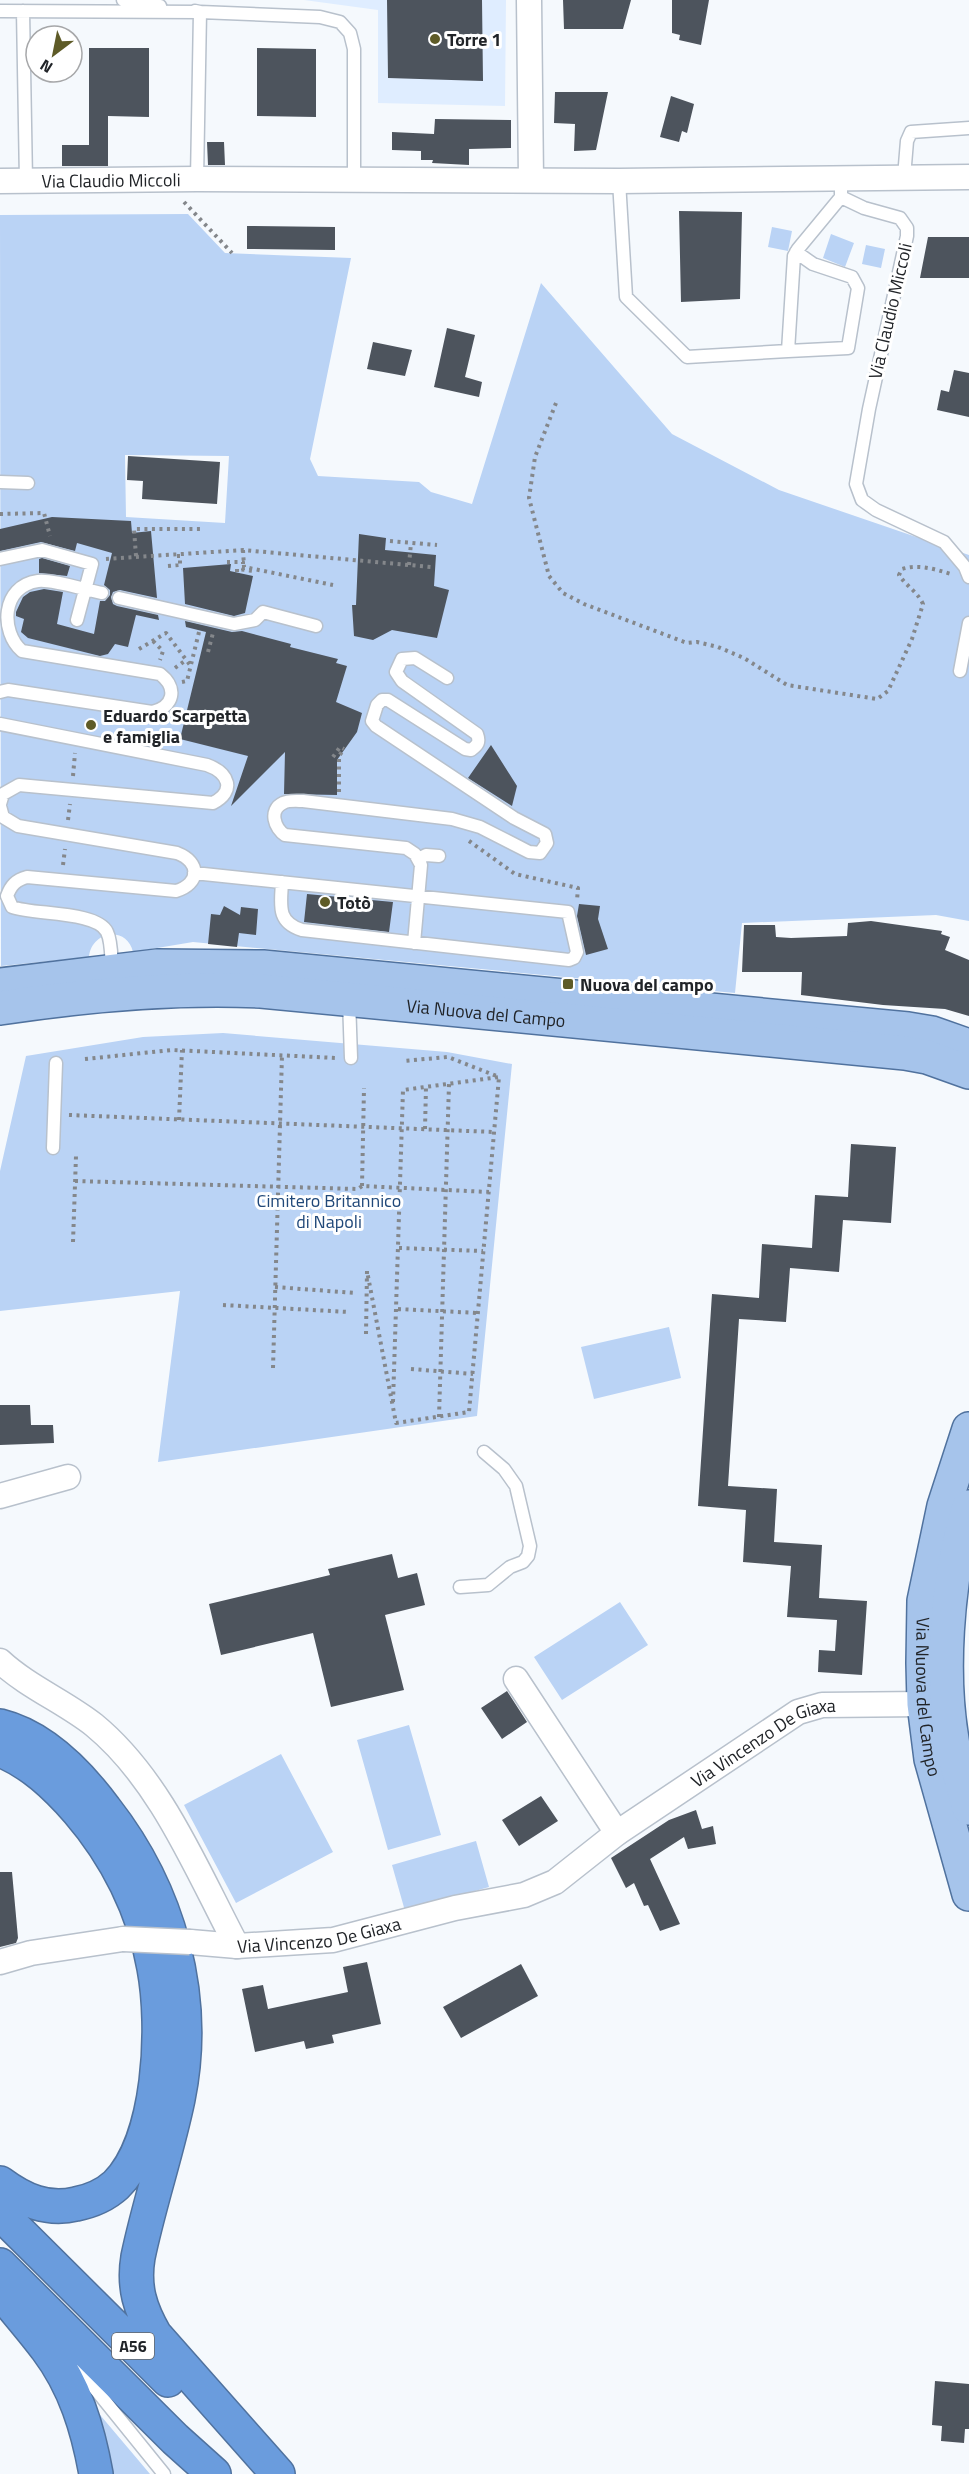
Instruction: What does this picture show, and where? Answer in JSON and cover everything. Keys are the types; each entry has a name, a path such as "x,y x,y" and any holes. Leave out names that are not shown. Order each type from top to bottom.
{"highway":[{"path":"0,1726 45,1747 80,1778 132,1846 167,1920 177,1953 185,2039 178,2099 140,2246 135,2276 138,2297 143,2314 155,2335 278,2474"},
{"path":"0,1750 37,1771 71,1802 100,1839 127,1883 143,1923 152,1959 160,2030 157,2068 143,2137 136,2156 116,2185 101,2196 85,2202 52,2206 33,2203 15,2195 0,2183"},
{"name":"A56","path":"0,2213 184,2396 271,2474"},
{"name":"A56","path":"0,2267 175,2439 214,2474"},
{"path":"0,2291 48,2350 67,2381 82,2415 96,2474"},
{"path":"175,2439 208,2474"}],"main road":[{"name":"Via Nuova del Campo","path":"0,985 157,966 262,967 908,1029 932,1033 969,1046"},
{"name":"Via Nuova del Campo","path":"0,1008 160,990 213,988 905,1053 927,1057 969,1072"},
{"name":"Via Nuova del Campo","path":"969,1429 944,1506 924,1601 936,1703 954,1754 969,1808"},
{"name":"Via Nuova del Campo","path":"969,1507 948,1605 931,1759 969,1894"}],"street":[{"path":"529,0 531,179"},
{"name":"Via Claudio Miccoli","path":"0,181 531,179 841,187 904,177 969,177"},
{"path":"0,1496 68,1477"},
{"path":"0,1661 94,1725 134,1764 164,1808 237,1946"},
{"path":"516,1679 617,1833"},
{"name":"Via Vincenzo De Giaxa","path":"0,1962 31,1953 123,1939 237,1946 333,1940 455,1908 524,1895 555,1882 617,1833 798,1712 822,1705 936,1703"}],"lane":[{"path":"123,0 200,12"},
{"path":"0,11 200,12 320,17 340,22 350,33 354,49 354,180"},
{"name":"Via Claudio Miccoli","path":"22,11 26,181"},
{"name":"Via Claudio Miccoli","path":"197,179 200,12"},
{"path":"904,177 907,141 911,132 969,128"},
{"name":"Via Claudio Miccoli","path":"620,181 626,297 687,357 848,348 858,288 852,278 813,264 796,252"},
{"path":"788,351 796,252 841,187"},
{"name":"Via Claudio Miccoli","path":"841,187 864,208 900,218 907,228 908,236 864,433 856,484 862,500 876,510 944,542 965,567 964,577"},
{"path":"0,482 28,483"},
{"path":"0,558 42,550 92,564 77,620"},
{"path":"0,692 8,690 152,712 163,709 172,693 163,676 22,651 15,647 2,632 1,621 7,600 17,589 28,583 41,580 102,593"},
{"path":"118,598 234,624 255,620 263,612 316,626"},
{"path":"960,671 969,623"},
{"path":"414,943 421,865 415,854 406,848 285,835 276,826 274,816 276,808 282,803 303,801 452,819 480,827 529,852 540,853 547,843 545,834 514,818 376,726 372,721 377,705 382,700 388,700 465,749 471,750 477,746 479,740 477,734 402,681 396,672 402,659 415,658 447,678"},
{"path":"0,724 207,765 224,774 227,782 226,791 222,798 213,803 19,785 3,794 0,805 3,817 18,826 177,853 188,857 193,863 194,873 186,888 176,891 27,877 18,879 10,887 8,896 12,907 24,912 83,919 105,928 109,934 112,971"},
{"path":"418,859 426,855 439,856"},
{"path":"194,873 282,882 418,896 568,912 577,952 574,958 569,960 302,930 292,927 285,921 281,911 282,882"},
{"path":"349,999 351,1058"},
{"path":"52,1148 56,1063"},
{"path":"460,1587 488,1586 510,1567 523,1562 530,1550 516,1486 504,1469 484,1452"},
{"path":"0,2267 164,2474"}],"path":[{"path":"184,202 231,254"},
{"path":"556,403 535,457 529,498 549,576 563,593 584,604 687,643 697,642 718,647 744,658 787,686 877,699 888,691 912,639 923,604 918,592 906,586 899,575 902,569 912,566 929,568 964,577"},
{"path":"0,514 44,513 55,553"},
{"path":"135,556 134,529 202,529"},
{"path":"390,541 437,545"},
{"path":"409,565 411,543"},
{"path":"121,557 243,550 431,567"},
{"path":"243,550 244,567 252,568 254,571"},
{"path":"168,566 180,566 180,556 175,556 175,554"},
{"path":"227,562 243,562 243,570"},
{"path":"237,572 237,570 254,571 333,585"},
{"path":"170,686 187,681 199,632 188,630"},
{"path":"139,649 166,633 191,666"},
{"path":"333,757 340,747 344,749 339,756 338,805"},
{"path":"452,819 456,831 514,874 579,888 577,902"},
{"path":"85,1059 182,1050 351,1058"},
{"path":"179,1120 182,1050"},
{"path":"273,1368 282,1055"},
{"path":"403,1061 448,1057 499,1077"},
{"path":"392,1405 395,1394 403,1090 499,1077"},
{"path":"366,1334 367,1271 396,1423 469,1412 499,1077"},
{"path":"439,1417 449,1084"},
{"path":"425,1129 426,1087"},
{"path":"362,1186 364,1088"},
{"path":"54,1115 494,1132"},
{"path":"73,1242 76,1156"},
{"path":"75,1181 358,1189 362,1186 489,1192"},
{"path":"399,1248 483,1251"},
{"path":"275,1287 355,1293"},
{"path":"223,1305 349,1312"},
{"path":"397,1308 478,1312"},
{"path":"411,1369 473,1374"}],"shaded area":[{"path":"304,0 506,0 505,106 378,103 378,10"}],"green space":[{"path":"188,214 225,253 351,258 310,459 318,476 419,482 431,492 472,504 541,283 672,434 779,490 969,555 969,921 936,915 742,923 735,993 193,942 133,952 129,943 117,935 102,937 96,941 89,957 1,966 0,215","holes":["125,455 229,456 225,523 126,517"]},
{"path":"772,227 792,231 788,251 768,247"},
{"path":"831,234 854,243 845,267 823,258"},
{"path":"866,245 885,249 881,268 862,264"},
{"name":"Cimitero Britannico di Napoli","path":"223,1033 447,1052 512,1064 477,1416 158,1462 180,1291 0,1311 0,1171 26,1056 143,1037"},
{"path":"669,1327 681,1378 594,1399 581,1347"},
{"path":"620,1602 648,1645 562,1700 534,1657"},
{"path":"409,1725 441,1835 388,1850 357,1740"},
{"path":"281,1754 333,1852 236,1903 184,1805"},
{"path":"476,1841 489,1887 405,1911 392,1865"},
{"path":"90,2403 150,2474 106,2474"}],"building":[{"name":"Torre 1","path":"387,0 482,0 483,81 388,78"},
{"path":"563,0 631,0 623,29 564,29"},
{"path":"672,0 709,0 701,45 679,40 680,35 672,33"},
{"path":"89,48 149,48 149,117 108,116 108,166 62,166 62,145 89,145"},
{"path":"257,48 316,49 316,117 257,116"},
{"path":"555,92 608,92 596,150 574,151 575,124 554,123"},
{"path":"671,96 694,104 687,133 682,131 679,142 660,137"},
{"path":"435,119 511,120 511,148 469,149 469,165 432,163 433,160 421,160 421,151 392,150 392,132 434,134"},
{"path":"207,142 224,142 225,165 208,165"},
{"path":"679,211 742,212 740,299 681,302"},
{"path":"247,226 335,227 335,250 247,249"},
{"path":"928,237 969,237 969,278 920,278"},
{"path":"447,328 475,335 465,377 482,382 479,397 434,387"},
{"path":"373,342 412,350 405,376 367,369"},
{"path":"954,370 969,373 969,417 937,410 941,390 949,392"},
{"path":"128,456 220,462 217,504 142,499 143,481 127,480"},
{"path":"52,517 131,521 132,533 151,531 157,598 120,590 113,592 111,597 113,604 117,606 158,615 159,620 136,615 128,647 115,644 108,654 100,656 28,638 21,632 24,619 16,616 16,612 23,597 30,592 44,589 63,592 57,624 94,634 100,601 105,601 110,595 110,590 104,585 112,553 77,543 75,551 41,542 0,551 0,529"},
{"path":"359,534 386,538 385,550 436,555 434,586 449,590 437,638 392,630 373,640 354,636 352,605 356,605"},
{"path":"39,559 70,566 67,576 39,573"},
{"path":"231,564 230,571 253,576 245,613 234,616 185,604 183,568"},
{"path":"185,621 232,632 242,631 291,644 290,647 338,659 336,663 347,666 336,702 362,713 357,732 337,760 337,795 284,794 285,752 231,806 248,756 180,739 206,632 186,627"},
{"path":"491,745 517,786 512,806 468,778"},
{"path":"307,894 393,902 389,932 304,922"},
{"path":"579,904 600,906 598,919 608,949 586,955 577,916"},
{"path":"224,906 240,915 241,907 258,909 256,935 239,933 237,947 208,944 211,914 220,915"},
{"path":"871,921 942,931 941,934 950,937 945,950 969,960 969,1016 945,1009 883,1005 801,995 802,972 742,972 744,925 775,925 776,937 791,938 847,936 848,923"},
{"path":"851,1144 896,1147 891,1223 843,1220 839,1272 790,1268 786,1322 739,1319 728,1486 777,1489 774,1542 822,1545 819,1598 867,1601 862,1675 818,1672 819,1650 835,1651 837,1620 787,1617 791,1566 743,1562 746,1510 698,1506 712,1294 759,1298 762,1244 812,1248 815,1195 848,1197"},
{"path":"0,1405 30,1405 31,1425 53,1425 54,1443 0,1445"},
{"path":"392,1554 398,1578 417,1573 425,1605 385,1615 404,1690 331,1707 313,1633 221,1655 209,1604 330,1575 328,1569"},
{"path":"507,1691 527,1722 502,1739 481,1708"},
{"path":"541,1796 558,1821 519,1846 502,1820"},
{"path":"696,1810 702,1829 713,1826 716,1844 688,1849 684,1837 650,1859 680,1924 660,1931 648,1905 644,1906 634,1883 626,1888 611,1858 669,1820"},
{"path":"0,1872 12,1872 18,1938 16,1943 0,1947"},
{"path":"367,1962 381,2024 332,2035 334,2043 306,2049 304,2041 255,2052 242,1989 263,1985 268,2009 348,1992 343,1967"},
{"path":"521,1964 538,1996 461,2038 443,2007"},
{"path":"935,2381 969,2384 969,2429 965,2429 964,2443 941,2441 942,2426 932,2425"}],"place":[{"name":"Torre 1","path":"435,39"},
{"name":"Eduardo Scarpetta e famiglia","path":"91,725"},
{"name":"Totò","path":"325,902"},
{"name":"Nuova del campo","path":"568,984"}]}
